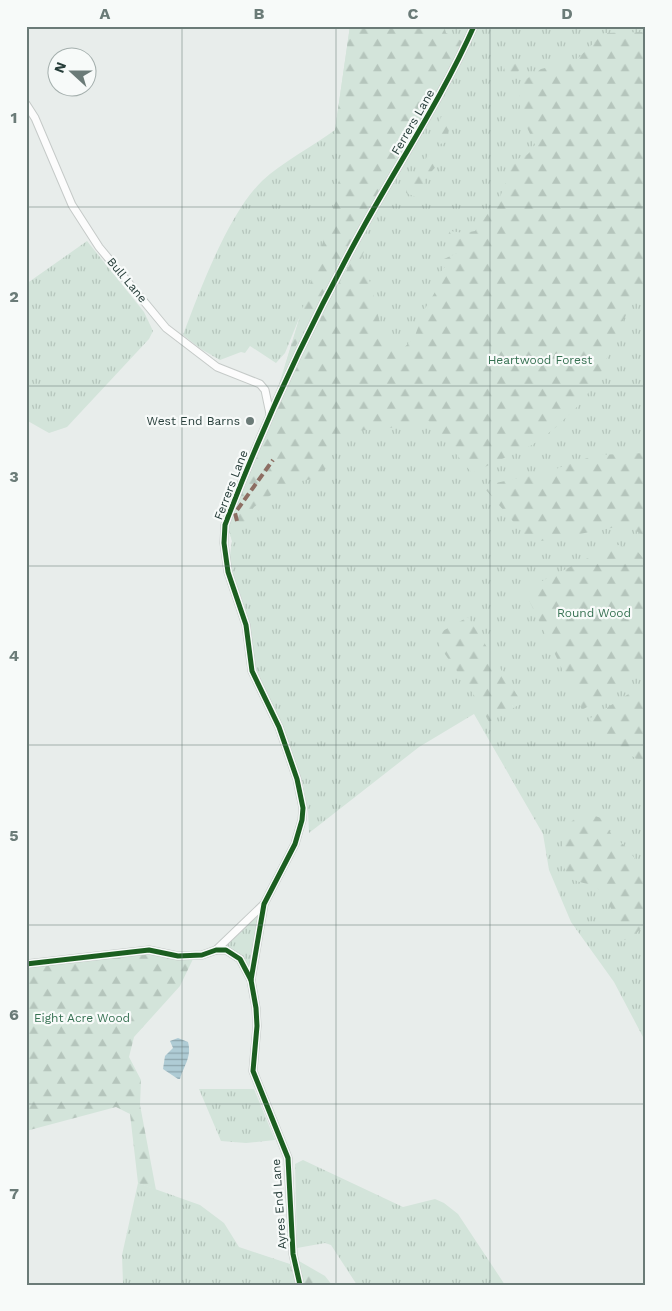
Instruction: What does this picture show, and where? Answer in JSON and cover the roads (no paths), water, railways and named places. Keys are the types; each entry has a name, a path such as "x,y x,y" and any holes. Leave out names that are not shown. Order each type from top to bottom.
{"street":[{"name":"Ferrers Lane","path":"251,980 264,904 295,844 302,820 303,808 297,779 279,727 252,671 246,625 233,591 224,543 225,525 291,365 363,228 419,133 474,26"},
{"name":"Bull Lane","path":"26,104 35,118 72,205 99,247 166,328 217,367 260,384 265,390 270,414"},
{"name":"Ferrers Lane","path":"216,950 264,904"},
{"path":"26,964 150,950 178,956 202,955 216,950"},
{"name":"Ayres End Lane","path":"216,950 226,950 236,955 251,980 258,1026 253,1071 288,1158 293,1254 300,1285"}],"water":[{"path":"178,1038 188,1042 189,1047 188,1057 180,1079 163,1069 165,1056 173,1048 170,1041"}],"place":[{"name":"West End Barns","path":"250,421"}],"park label":[{"name":"Heartwood Forest","path":"540,360"},
{"name":"Round Wood","path":"594,613"},
{"name":"Eight Acre Wood","path":"82,1018"}]}
